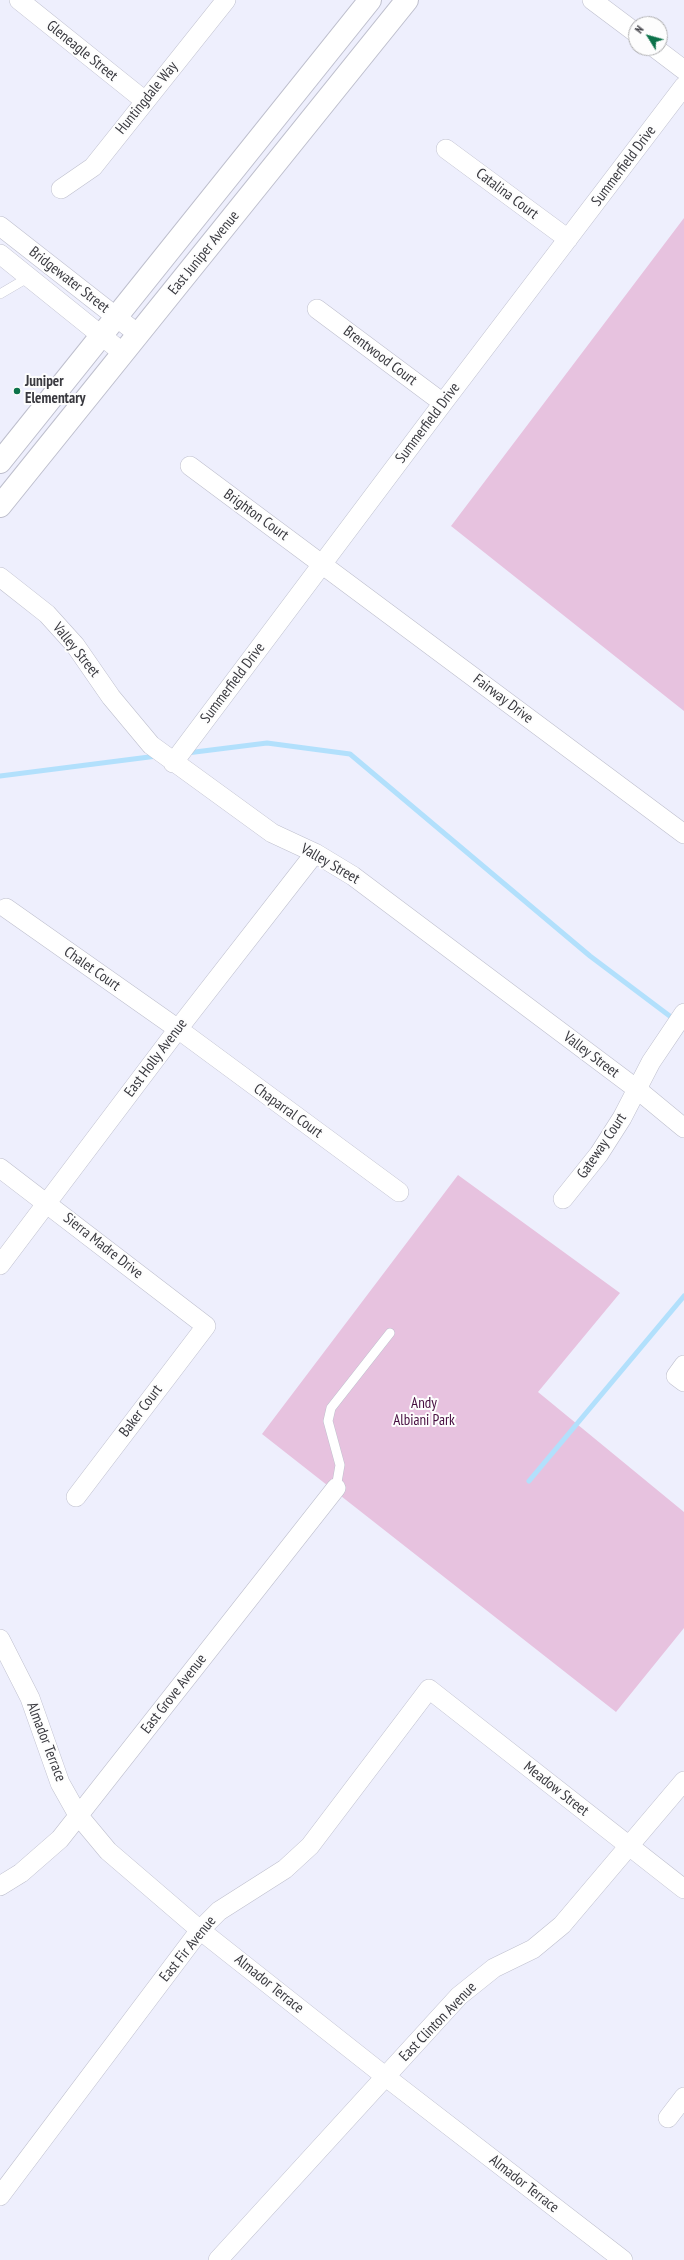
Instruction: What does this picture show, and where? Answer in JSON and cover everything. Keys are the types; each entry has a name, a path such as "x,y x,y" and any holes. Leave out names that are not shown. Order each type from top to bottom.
{"street":[{"name":"Gleneagle Street","path":"19,0 145,101"},
{"name":"Huntingdale Way","path":"61,189 93,167 226,0"},
{"name":"East Juniper Avenue","path":"0,462 370,0"},
{"name":"East Juniper Avenue","path":"0,506 408,0"},
{"path":"592,0 628,27"},
{"path":"666,56 684,70"},
{"name":"Summerfield Drive","path":"173,763 443,402 684,86"},
{"name":"Catalina Court","path":"446,149 568,239"},
{"name":"Bridgewater Street","path":"0,226 138,334"},
{"name":"Bridgewater Street","path":"0,254 123,353"},
{"name":"Brentwood Court","path":"317,309 443,402"},
{"name":"Brighton Court","path":"190,466 322,564"},
{"name":"Fairway Drive","path":"322,564 684,834"},
{"name":"Valley Street","path":"0,576 46,614 70,640 134,725 151,745 173,763 272,833 315,853 353,876 638,1090 684,1128"},
{"name":"East Holly Avenue","path":"0,1265 48,1204 178,1030 315,853"},
{"name":"Chalet Court","path":"6,908 178,1030"},
{"name":"Gateway Court","path":"563,1200 599,1154 638,1090 651,1062 684,1013"},
{"name":"Chaparral Court","path":"178,1030 398,1192"},
{"name":"Sierra Madre Drive","path":"0,1168 206,1326"},
{"name":"Baker Court","path":"76,1497 206,1326"},
{"name":"East Grove Avenue","path":"0,1886 20,1873 60,1839 336,1488"},
{"name":"Almador Terrace","path":"0,1639 30,1698 60,1783 78,1815 108,1851 200,1930 386,2078 623,2260"},
{"name":"Meadow Street","path":"429,1689 684,1889"},
{"name":"East Fir Avenue","path":"0,2196 200,1930 219,1911 285,1868 310,1846 429,1689"},
{"name":"East Clinton Avenue","path":"218,2260 386,2078 459,1996 494,1968 533,1949 562,1925 684,1781"},
{"path":"668,2118 684,2097"}],"lane":[{"path":"0,294 29,277"},
{"path":"336,1488 340,1465 329,1426 331,1408 390,1333"}],"green space":[{"path":"684,218 684,711 451,526"},
{"name":"Andy Albiani Park","path":"458,1175 620,1293 538,1392 684,1512 684,1628 616,1712 262,1434"}],"waterway":[{"path":"187,753 267,743 350,754 590,956 675,1020"},
{"path":"0,776 157,756"},
{"path":"529,1481 684,1296"}],"place":[{"name":"Juniper Elementary","path":"17,391"}]}
